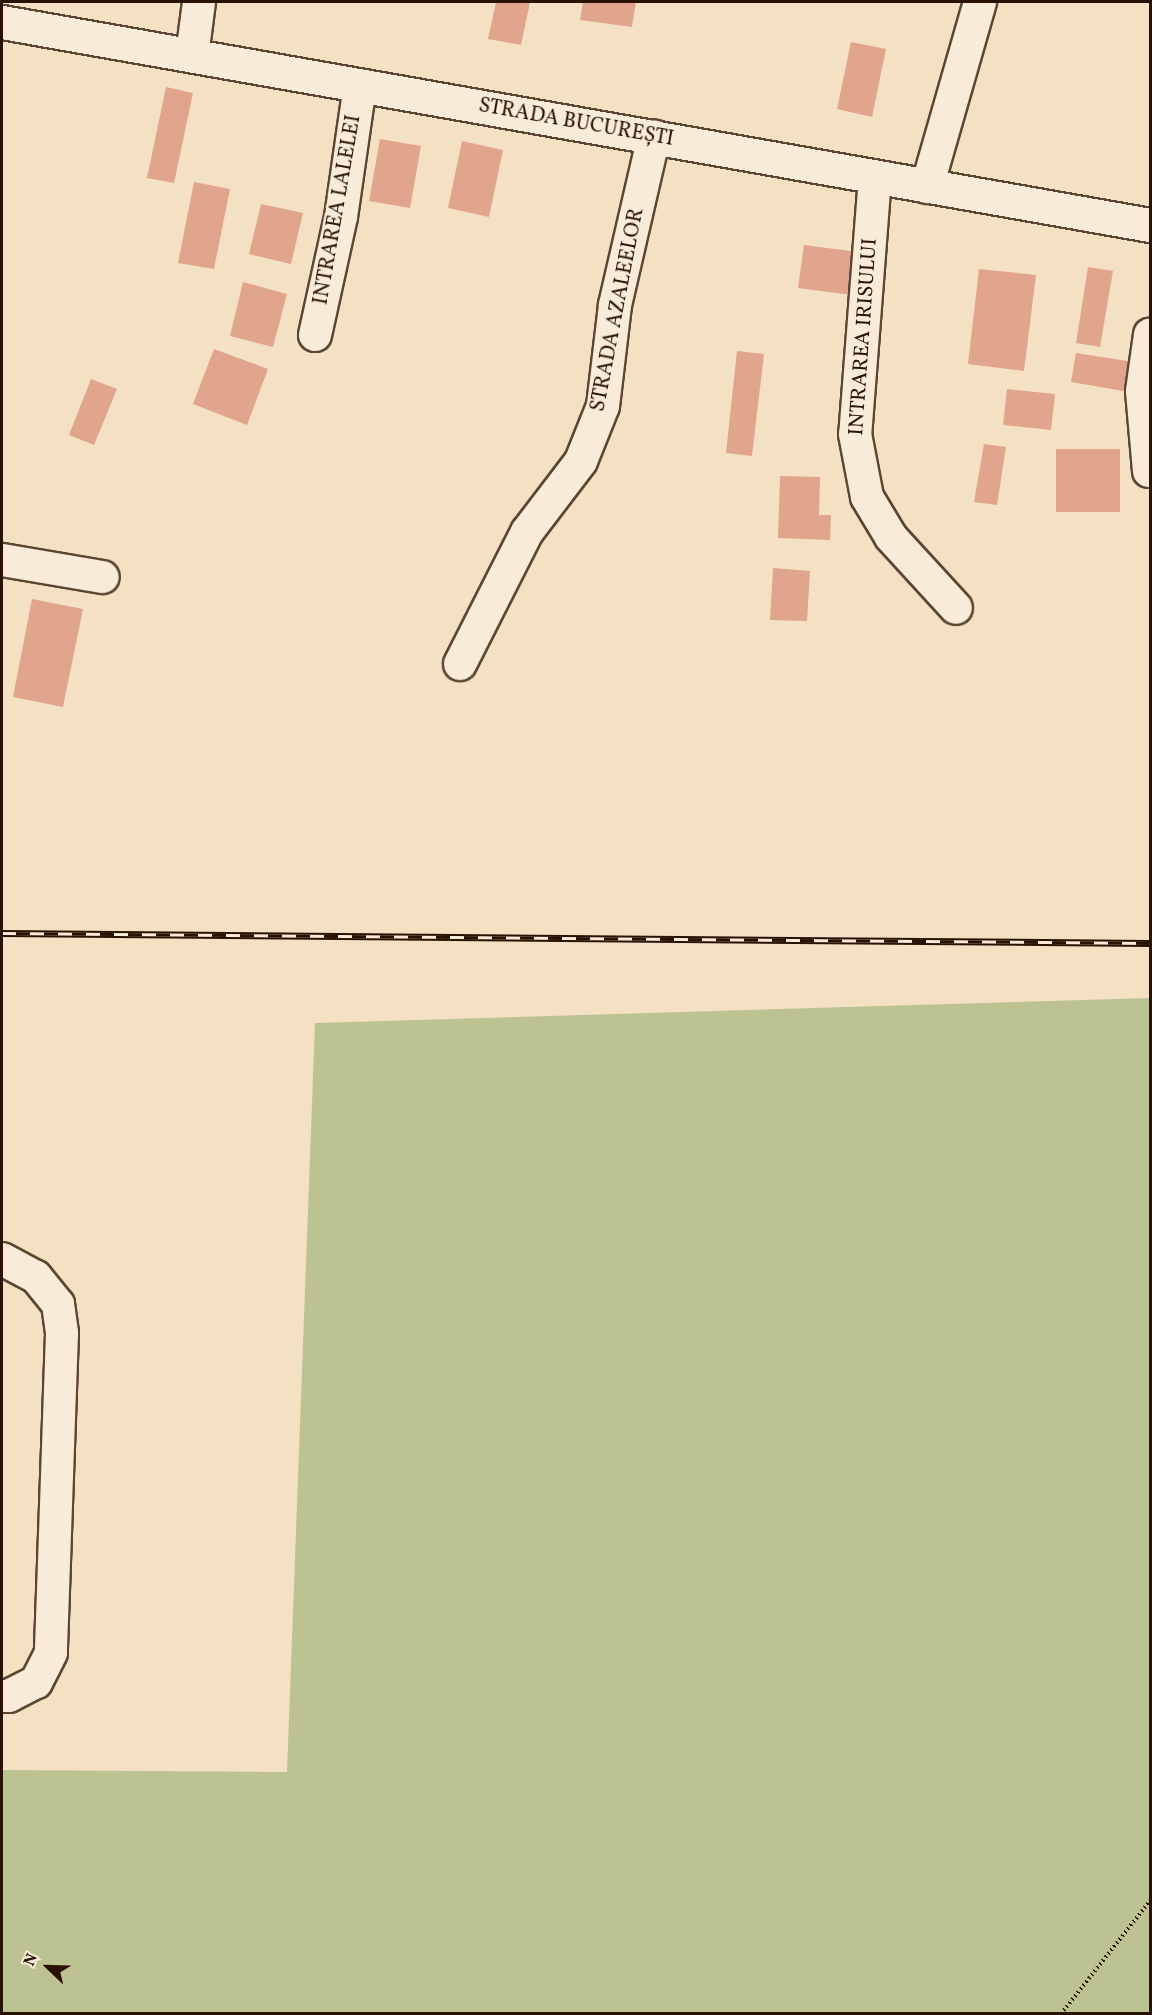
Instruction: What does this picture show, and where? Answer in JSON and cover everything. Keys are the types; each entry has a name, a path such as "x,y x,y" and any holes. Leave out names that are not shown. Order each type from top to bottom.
{"main road":[{"name":"STRADA BUCUREȘTI","path":"2,22 1150,225"}],"street":[{"path":"192,56 199,2"},
{"path":"927,187 980,2"},
{"name":"INTRAREA LALELEI","path":"315,335 341,217 360,85"},
{"name":"STRADA AZALEELOR","path":"460,664 527,532 581,461 603,406 615,305 654,136"},
{"name":"INTRAREA IRISULUI","path":"874,177 855,435 867,497 891,537 956,608"},
{"path":"1149,471 1142,392 1150,335"},
{"path":"2,560 103,577"},
{"path":"2,1259 36,1277 58,1304 62,1333 51,1653 36,1682 9,1696 2,1696"}],"path":[{"path":"1062,2013 1150,1901"}],"green space":[{"path":"1150,998 1150,2013 2,2013 2,1770 287,1772 315,1023"}],"building":[{"path":"496,2 530,2 521,45 488,39"},
{"path":"583,2 636,2 632,27 580,20"},
{"path":"851,42 886,49 872,117 837,109"},
{"path":"166,87 193,93 174,183 147,178"},
{"path":"380,139 421,146 410,208 369,201"},
{"path":"462,141 503,150 489,217 448,208"},
{"path":"194,182 230,189 214,269 178,263"},
{"path":"261,204 303,213 291,264 249,254"},
{"path":"804,245 858,252 852,295 798,288"},
{"path":"1088,267 1113,271 1100,347 1076,343"},
{"path":"979,269 1036,275 1024,371 968,364"},
{"path":"243,282 287,294 273,347 230,336"},
{"path":"214,349 268,369 247,425 193,404"},
{"path":"737,351 764,354 752,456 726,453"},
{"path":"1076,353 1134,362 1129,392 1071,382"},
{"path":"91,379 117,389 94,445 69,435"},
{"path":"1007,389 1055,394 1051,430 1003,425"},
{"path":"984,444 1006,447 997,505 974,502"},
{"path":"1056,449 1120,449 1120,512 1056,512"},
{"path":"780,476 820,477 819,515 831,515 830,540 778,538"},
{"path":"773,568 810,571 807,621 770,620"},
{"path":"32,599 83,609 63,707 13,697"}],"railway":[{"path":"2,933 1150,943"}]}
